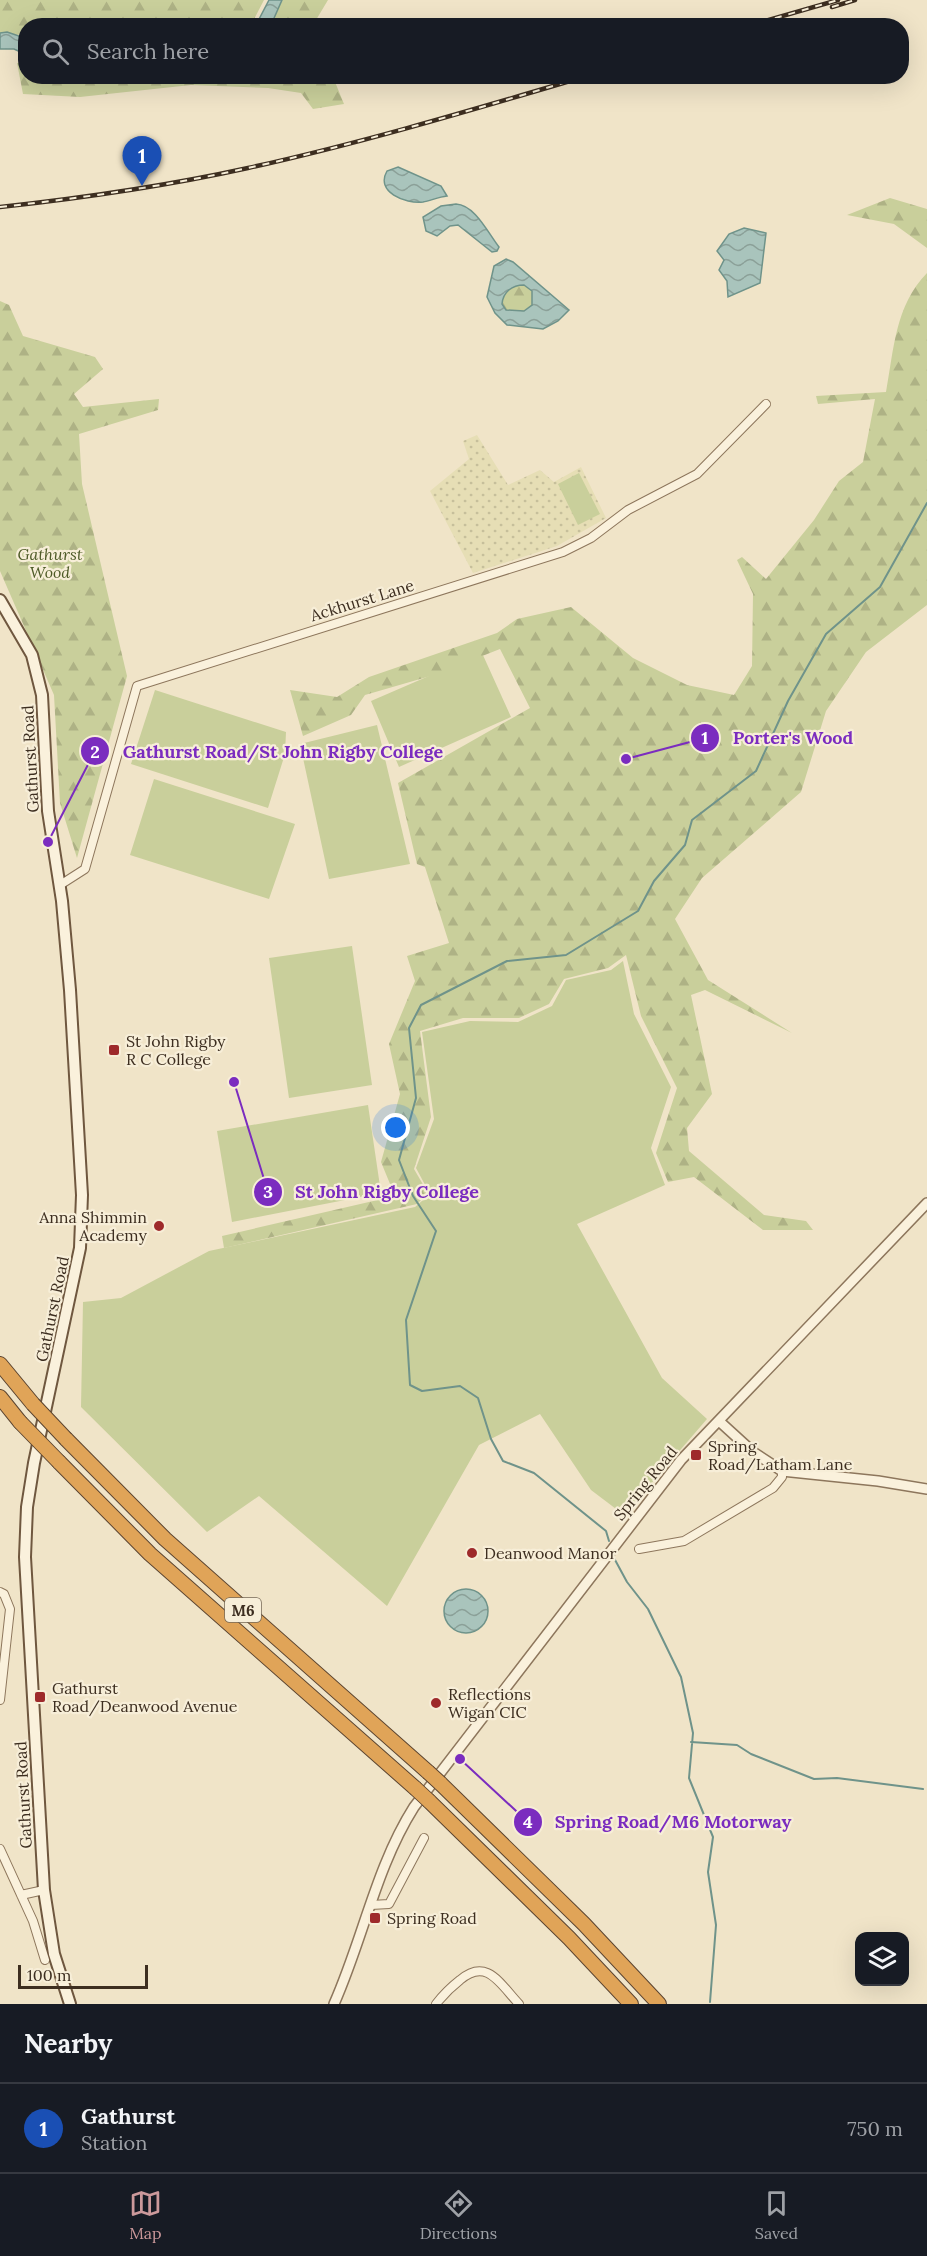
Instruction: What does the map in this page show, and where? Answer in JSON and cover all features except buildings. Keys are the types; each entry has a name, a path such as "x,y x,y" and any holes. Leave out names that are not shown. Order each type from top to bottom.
{"highway":[{"name":"M6","path":"0,1364 33,1404 165,1539 441,1783 584,1924 659,2004"},
{"name":"M6","path":"0,1397 20,1422 150,1554 429,1801 545,1914 631,2004"}],"main road":[{"name":"Gathurst Road","path":"0,600 29,649 40,681 48,811 60,885 70,990 82,1195 78,1259 41,1428 27,1508 25,1557 44,1890 54,1954 70,2004"}],"street":[{"name":"Ackhurst Lane","path":"60,885 85,869 137,686 153,679 563,552 591,538 628,510 697,474 766,404"},
{"name":"Spring Road","path":"334,2004 353,1960 396,1836 414,1807 491,1710 664,1480 927,1203"},
{"path":"719,1421 753,1452 782,1471 878,1481 927,1489"},
{"path":"639,1549 684,1541 773,1488 782,1477 782,1471"},
{"path":"0,1592 4,1594 10,1609 0,1700"},
{"path":"371,1905 389,1904 424,1838"},
{"name":"Gathurst Road","path":"0,1850 33,1921 45,1960"},
{"path":"21,1895 44,1890"},
{"path":"436,2004 471,1971 479,1969 488,1972 519,2004"}],"shaded area":[{"path":"477,435 508,485 540,470 554,482 581,467 606,518 557,546 473,573 430,491 469,459 463,441"}],"green space":[{"path":"0,0 264,0 255,18 18,18 18,35 0,34"},
{"path":"282,0 328,0 317,18 274,18"},
{"path":"21,84 336,84 344,104 313,109 301,93 268,88 191,85 80,97 23,94"},
{"path":"890,198 927,209 927,248 894,224 847,215"},
{"path":"927,273 927,605 866,652 826,711 801,792 702,878 675,919 708,980 792,1033 705,990 691,995 712,1094 687,1128 689,1151 764,1215 806,1221 813,1230 763,1230 694,1177 668,1182 656,1153 677,1088 641,1016 626,955 608,968 564,979 549,1004 519,1018 463,1018 420,1031 431,1117 414,1169 428,1193 417,1204 224,1248 222,1236 395,1196 381,1162 400,1094 389,1044 415,981 407,956 449,943 425,867 417,864 398,783 530,708 500,649 434,675 365,695 351,715 303,736 290,690 337,697 369,677 497,633 517,619 571,607 633,658 687,685 734,695 752,666 753,594 737,560 742,557 766,579 814,520 839,481 863,462 875,399 818,404 816,396 886,392 897,329 902,314 908,299"},
{"path":"524,285 532,291 532,305 524,311 506,310 502,304 506,293 512,288"},
{"name":"Gathurst Wood","path":"0,301 9,305 23,336 95,357 103,369 74,394 83,407 159,399 158,410 79,434 82,484 127,676 77,858 60,803 54,695 0,571"},
{"path":"579,473 600,514 578,525 558,484"},
{"path":"482,653 511,717 399,767 371,701"},
{"path":"155,690 286,732 285,754 268,808 131,764"},
{"path":"377,725 410,864 329,879 300,744"},
{"path":"154,779 295,824 269,899 130,855"},
{"path":"352,946 372,1085 289,1098 269,958"},
{"path":"623,961 634,1014 671,1087 651,1148 665,1185 577,1224 662,1378 707,1419 624,1515 591,1490 540,1414 479,1445 387,1606 259,1496 207,1532 81,1407 83,1302 121,1298 209,1251 415,1207 430,1194 416,1168 434,1119 422,1032 470,1021 518,1022 552,1006 566,980 611,970"},
{"path":"368,1105 381,1193 232,1222 217,1131"}],"water":[{"path":"269,0 282,0 274,18 260,18"},
{"path":"7,32 18,36 18,51 0,49 0,33"},
{"path":"398,167 441,186 447,196 416,202 394,195 388,191 384,178 387,171"},
{"path":"456,204 475,214 499,247 497,251 492,252 458,225 450,226 437,236 426,231 423,217 441,206"},
{"path":"744,228 766,233 760,283 728,297 727,281 719,270 724,260 717,251 729,234"},
{"path":"506,259 513,262 569,310 558,321 543,329 507,325 495,313 487,297 494,266","holes":["524,285 532,291 532,305 524,311 506,310 502,304 506,293 516,286"]},
{"path":"466,1589 481,1596 488,1611 481,1626 466,1633 451,1626 444,1611 451,1596"}],"waterway":[{"path":"609,1541 606,1531 534,1473 503,1461 491,1439 478,1398 460,1386 422,1391 410,1385 406,1320 436,1231 413,1196 399,1160 416,1098 409,1028 421,1005 507,961 566,955 638,911 654,881 685,845 692,820 756,771 788,701 826,634 880,587 927,503"},
{"path":"614,1558 627,1582 648,1609 681,1677 693,1733 689,1778 713,1837 708,1872 716,1925 710,2002"},
{"path":"691,1742 737,1745 751,1754 814,1779 837,1778 923,1789"}],"railway":[{"path":"776,18 838,0"},
{"path":"832,7 855,0"},
{"path":"0,207 124,191 248,168 376,137 560,84"}],"place":[{"name":"Gathurst","path":"142,186"},
{"name":"Porter's Wood","path":"626,759"},
{"name":"Gathurst Road/St John Rigby College","path":"48,842"},
{"name":"St John Rigby R C College","path":"114,1050"},
{"name":"St John Rigby College","path":"234,1082"},
{"name":"Anna Shimmin Academy","path":"159,1226"},
{"name":"Spring Road/Latham Lane","path":"696,1455"},
{"name":"Deanwood Manor","path":"472,1553"},
{"name":"Gathurst Road/Deanwood Avenue","path":"40,1697"},
{"name":"Reflections Wigan CIC","path":"436,1703"},
{"name":"Spring Road/M6 Motorway","path":"460,1759"},
{"name":"Spring Road","path":"375,1918"}]}
